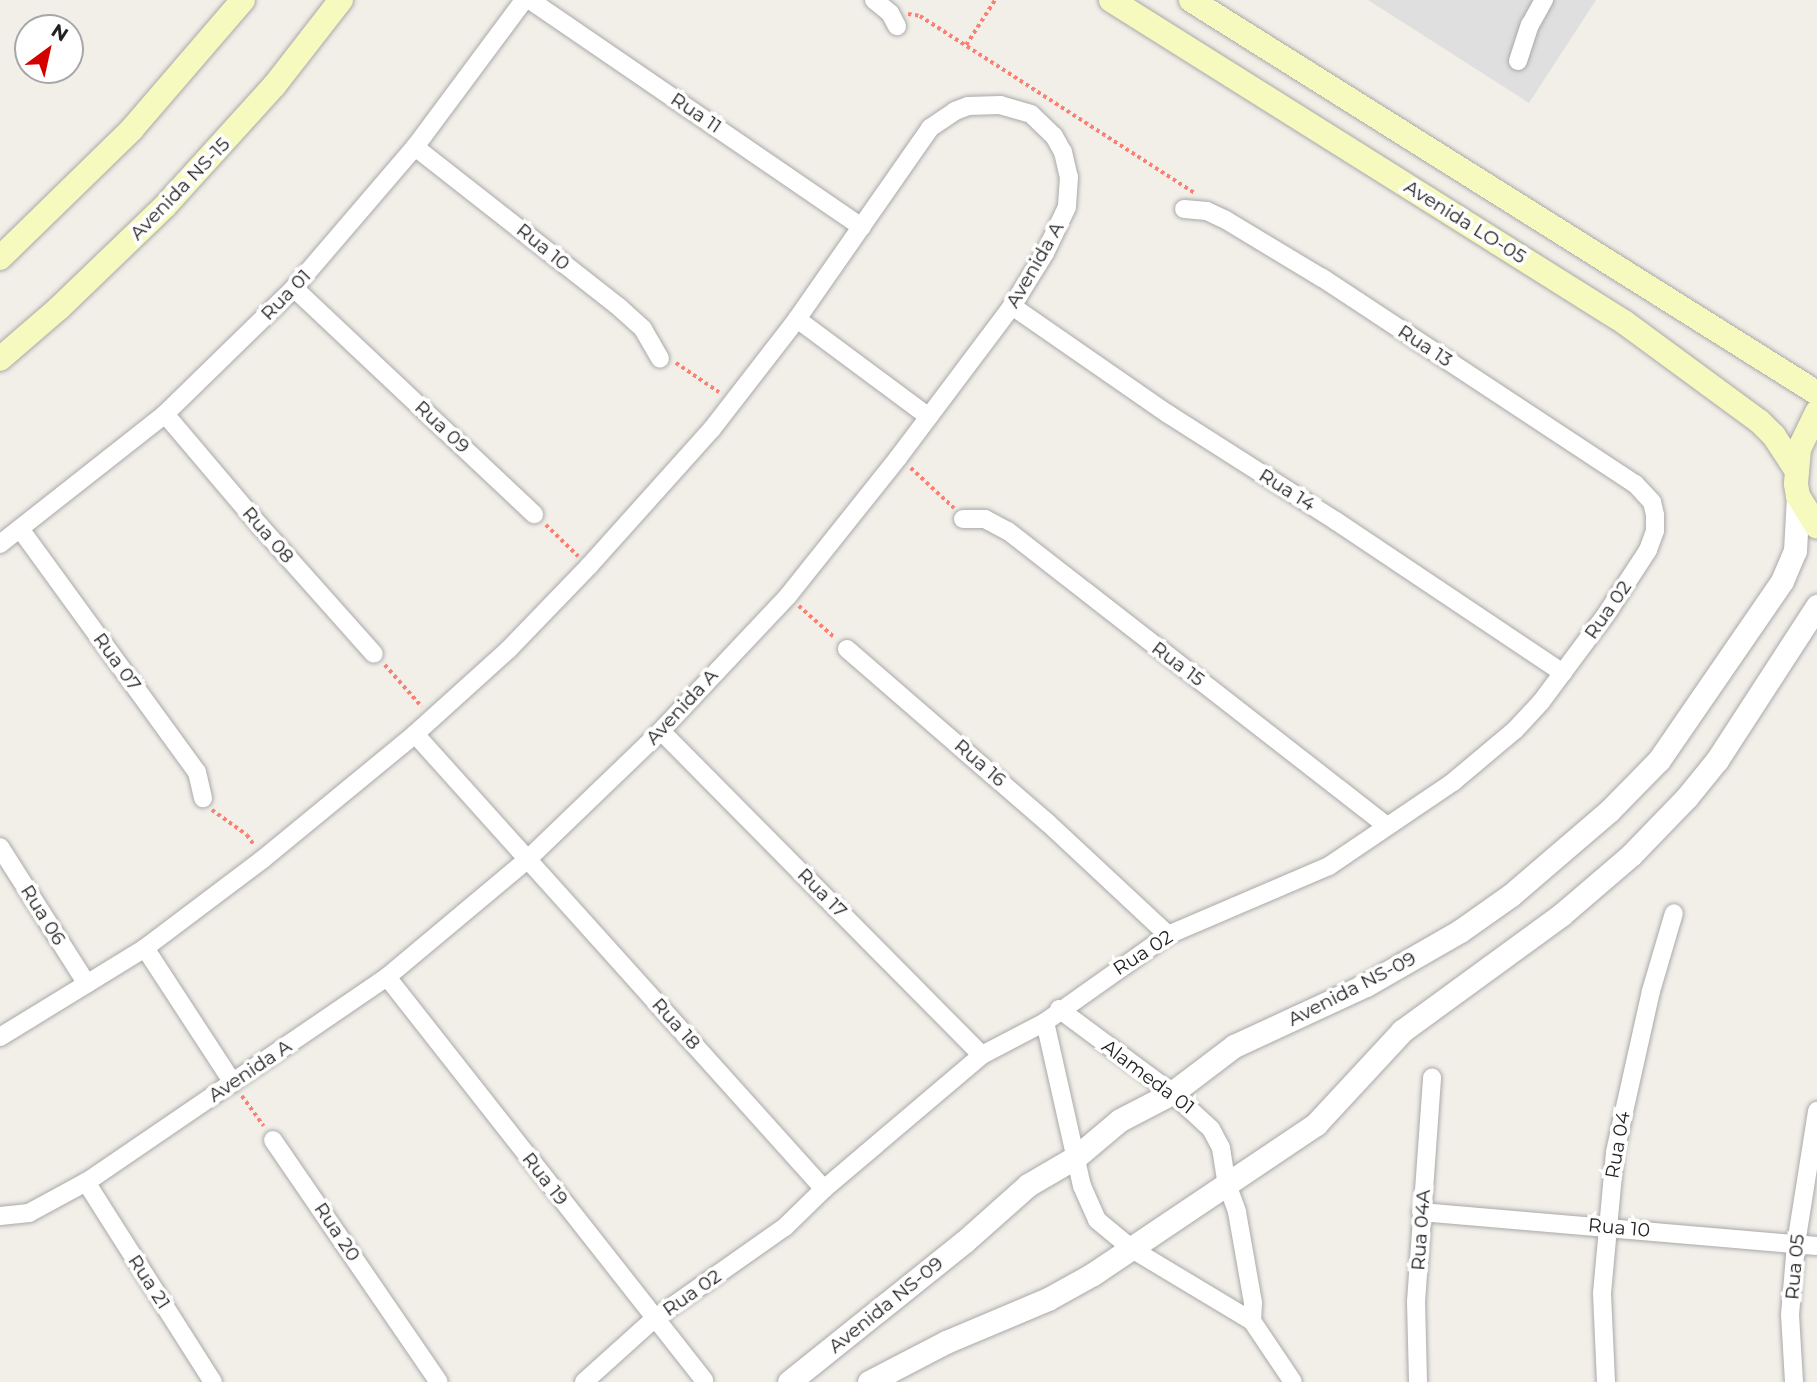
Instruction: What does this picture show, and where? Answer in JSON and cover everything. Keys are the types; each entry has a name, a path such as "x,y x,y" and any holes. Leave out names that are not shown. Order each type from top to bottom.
{"main road":[{"path":"0,258 132,129 243,0"},
{"name":"Avenida NS-15","path":"0,359 59,308 165,206 274,86 341,0"},
{"name":"Avenida LO-05","path":"1111,0 1624,322 1759,421 1774,436 1797,471"},
{"path":"1191,0 1817,393"},
{"path":"1817,412 1804,433 1797,471 1798,496 1817,526"}],"street":[{"name":"Rua 01","path":"0,544 165,414 294,288 415,147 524,0"},
{"name":"Rua 11","path":"530,0 862,227"},
{"path":"874,0 894,20"},
{"path":"1518,61 1544,0"},
{"name":"Avenida A","path":"0,1037 145,948 263,859 433,719 508,650 695,449 797,319 924,134 938,121 955,111 984,104 1000,105 1031,114 1054,136 1063,152 1070,196 1068,207 1045,253 1012,306 929,417 788,596 661,731 528,859 387,978 86,1182 29,1213 0,1216"},
{"name":"Rua 10","path":"415,147 620,308 643,329 660,358"},
{"name":"Rua 13","path":"1184,209 1212,213 1322,278 1603,462 1644,492 1653,504"},
{"name":"Rua 09","path":"294,288 534,514"},
{"name":"Rua 14","path":"1012,306 1168,414 1336,521 1563,673"},
{"path":"797,319 929,417"},
{"name":"Rua 08","path":"165,414 374,654"},
{"name":"Avenida NS-09","path":"789,1382 964,1242 1028,1185 1076,1157 1120,1121 1172,1093 1234,1046 1366,985 1460,931 1511,895 1609,811 1658,760 1782,581 1795,551 1798,496"},
{"name":"Rua 02","path":"584,1382 654,1319 785,1227 824,1189 982,1055 1045,1022 1059,1009 1168,934 1329,866 1452,782 1515,730 1563,673 1607,613 1647,550 1656,528 1653,504"},
{"name":"Rua 15","path":"963,519 985,519 1008,531 1386,825"},
{"name":"Rua 07","path":"20,530 197,772 202,799"},
{"path":"869,1382 946,1342 1048,1299 1132,1249 1316,1124 1402,1031 1561,915 1631,855 1687,797 1717,760 1817,606"},
{"name":"Rua 16","path":"847,649 1048,823 1168,934"},
{"name":"Rua 17","path":"661,731 982,1055"},
{"name":"Rua 18","path":"415,734 824,1189"},
{"name":"Rua 06","path":"0,847 87,984"},
{"name":"Rua 04","path":"1606,1382 1602,1293 1615,1152 1651,992 1674,913"},
{"path":"145,948 233,1083"},
{"name":"Rua 19","path":"387,978 704,1380"},
{"name":"Alameda 01","path":"1059,1009 1172,1093 1201,1117 1216,1137 1233,1198 1247,1267 1253,1303 1252,1321"},
{"path":"1045,1022 1091,1210 1107,1230 1132,1249 1252,1321 1293,1382"},
{"name":"Rua 04A","path":"1418,1382 1416,1301 1432,1077"},
{"name":"Rua 05","path":"1794,1382 1790,1315 1796,1244 1817,1111"},
{"name":"Rua 20","path":"273,1140 439,1382"},
{"name":"Rua 21","path":"86,1182 213,1382"},
{"name":"Rua 10","path":"1421,1212 1817,1246"}],"path":[{"path":"966,45 995,0"},
{"path":"894,20 920,16 1188,187 1202,198 1212,213"},
{"path":"660,358 674,361 732,401"},
{"path":"898,457 944,496 963,519"},
{"path":"534,514 589,566"},
{"path":"788,596 847,649"},
{"path":"374,654 433,719"},
{"path":"202,799 247,835 263,859"},
{"path":"233,1083 273,1140"}],"shaded area":[{"path":"1368,0 1596,0 1529,103"}]}
